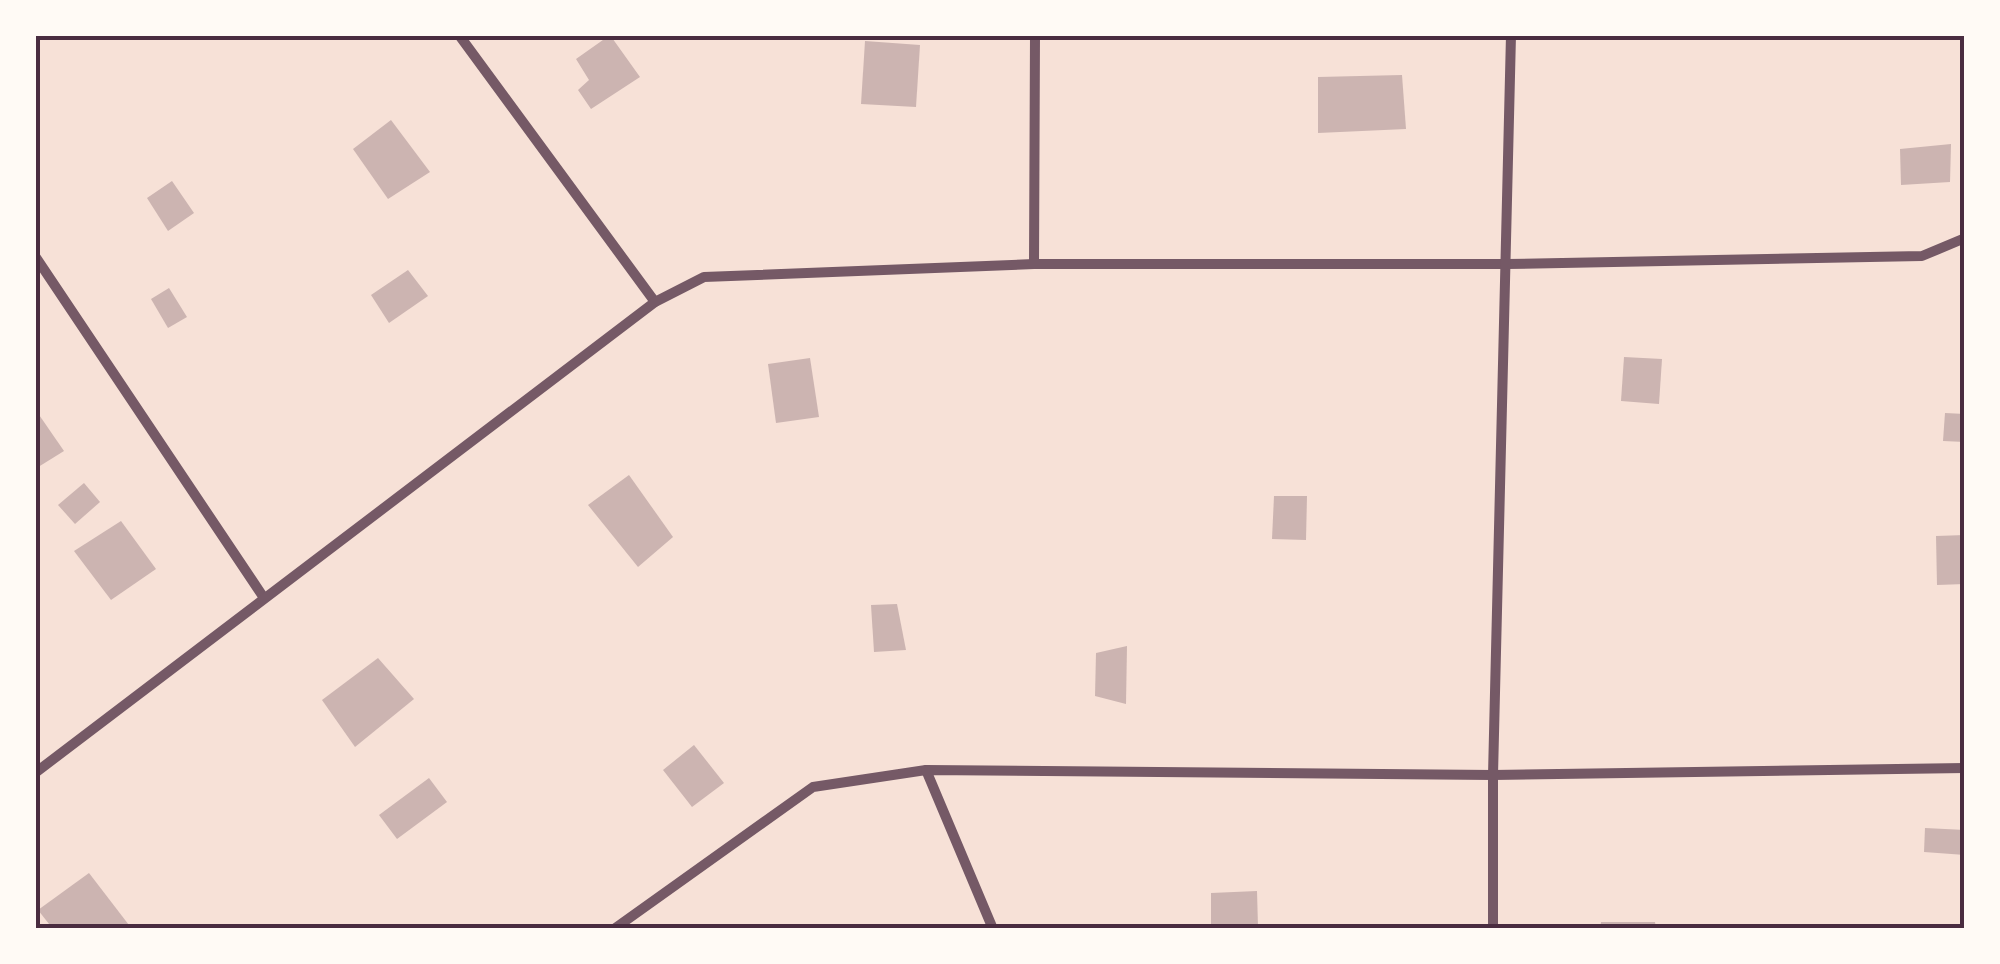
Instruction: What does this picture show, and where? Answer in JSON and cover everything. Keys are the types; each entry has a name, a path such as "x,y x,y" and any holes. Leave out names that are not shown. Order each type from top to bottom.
{"street":[{"path":"458,35 655,302"},
{"path":"1034,264 1035,35"},
{"path":"1493,929 1493,775 1512,35"},
{"path":"35,773 655,302 704,277 1034,264 1507,264 1922,256 1965,238"},
{"path":"35,256 264,598"},
{"path":"614,929 813,787 926,770 1493,775 1965,768"},
{"path":"926,770 994,929"}],"building":[{"path":"610,35 640,77 591,109 578,90 589,80 576,59"},
{"path":"865,41 920,45 916,107 861,104"},
{"path":"1402,75 1406,129 1318,133 1318,77"},
{"path":"391,120 430,172 388,199 353,149"},
{"path":"1951,144 1950,182 1901,185 1900,149"},
{"path":"172,181 194,213 168,231 147,198"},
{"path":"408,270 428,296 389,323 371,295"},
{"path":"169,288 187,317 168,328 151,299"},
{"path":"1624,357 1662,359 1659,404 1621,401"},
{"path":"810,358 819,417 776,423 768,364"},
{"path":"35,409 64,451 35,469"},
{"path":"1945,413 1965,414 1965,442 1943,441"},
{"path":"629,475 673,537 638,567 588,505"},
{"path":"84,483 100,502 75,524 58,505"},
{"path":"1274,496 1307,496 1306,540 1272,539"},
{"path":"121,521 156,569 111,600 74,551"},
{"path":"1965,535 1965,584 1937,585 1936,536"},
{"path":"897,604 906,650 874,652 871,605"},
{"path":"1127,646 1126,704 1095,696 1096,653"},
{"path":"378,658 414,699 355,747 322,700"},
{"path":"694,745 724,783 692,807 663,770"},
{"path":"429,778 447,802 397,839 379,815"},
{"path":"1925,828 1965,830 1965,855 1924,852"},
{"path":"89,873 132,929 53,929 38,910"},
{"path":"1257,891 1258,927 1211,928 1211,893"},
{"path":"1601,922 1655,922 1656,929 1600,929"}]}
